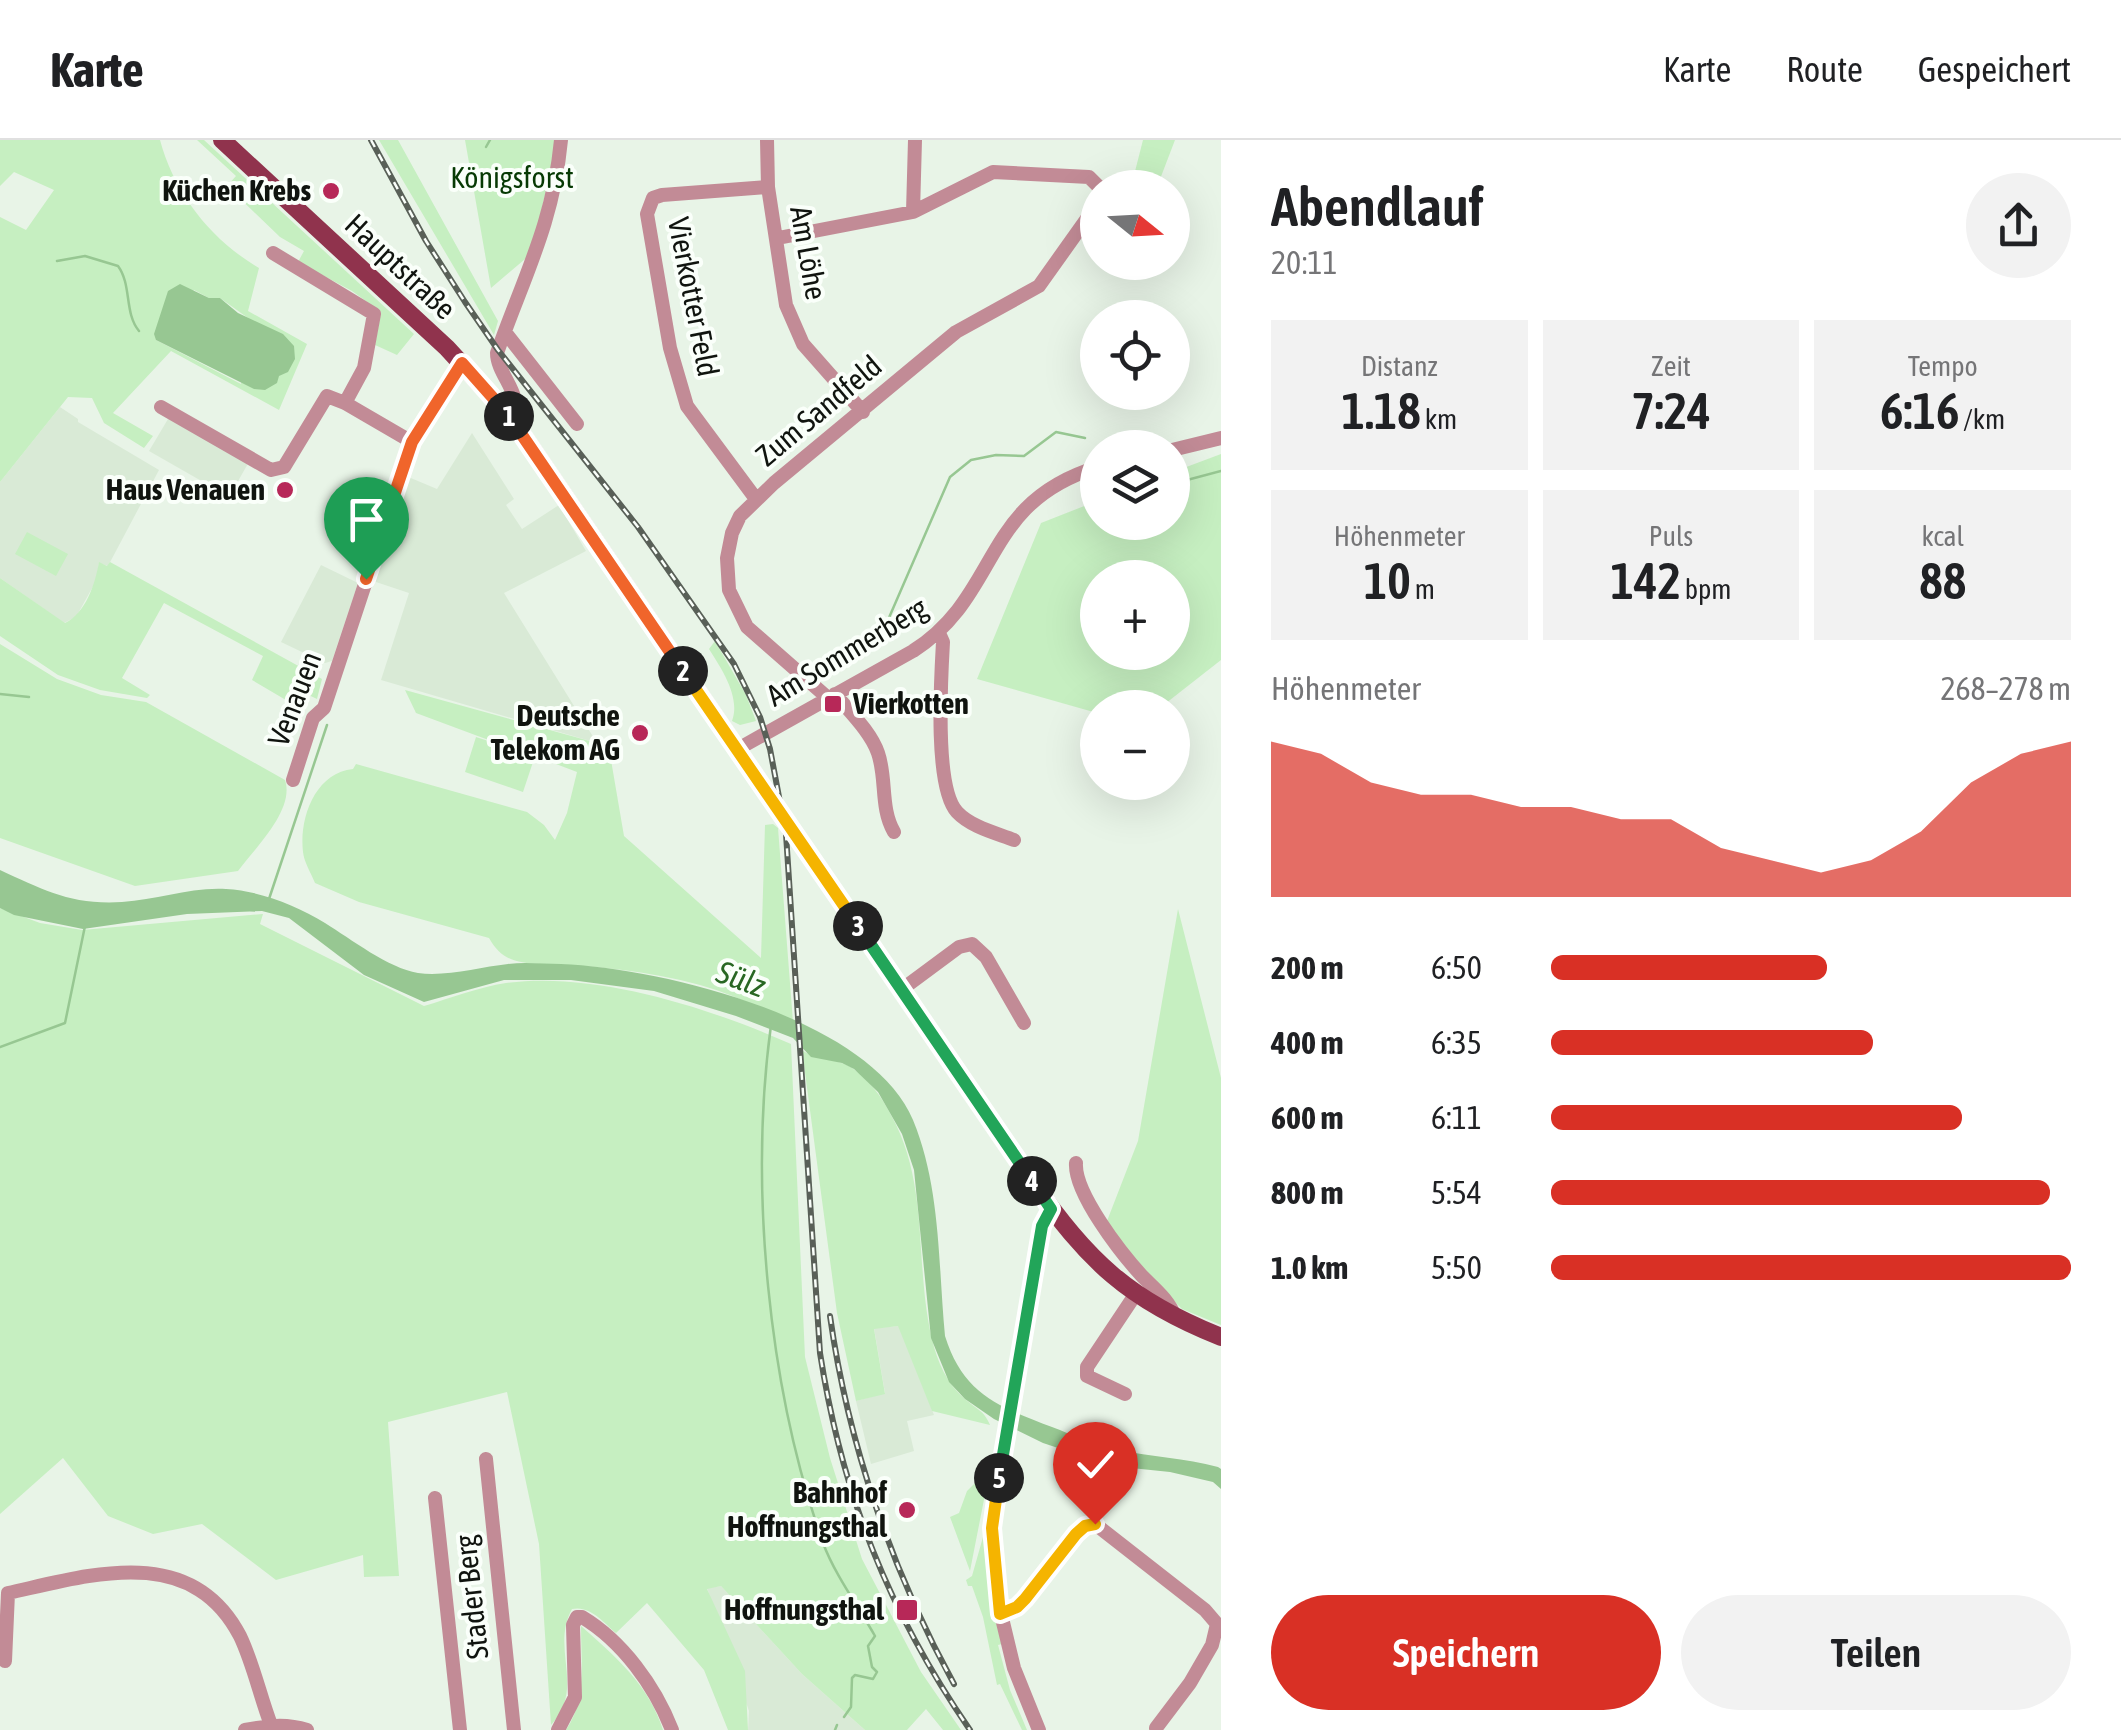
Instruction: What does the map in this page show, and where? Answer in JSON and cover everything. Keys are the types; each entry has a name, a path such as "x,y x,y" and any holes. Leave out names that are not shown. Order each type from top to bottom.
{"main road":[{"name":"Hauptstraße","path":"222,140 462,363 510,418 1051,1209 1088,1254 1135,1295 1221,1337"}],"street":[{"path":"510,418 516,412 516,399 497,358 550,214 561,140"},
{"name":"Am Löhe","path":"767,140 768,187 786,305 803,344 863,412"},
{"path":"914,212 915,140"},
{"path":"778,238 914,212 993,172 1080,177"},
{"name":"Vierkotter Feld","path":"756,499 687,406 670,348 647,214 654,198 662,195 768,187"},
{"name":"Zum Sandfeld","path":"832,696 747,627 729,590 727,558 740,516 956,332 1039,286 1080,228"},
{"path":"273,254 374,314 364,368 345,403"},
{"path":"505,332 577,424"},
{"name":"Venauen","path":"293,780 313,718 324,708 412,442 462,363"},
{"path":"161,407 271,470 284,467 327,396 412,442"},
{"path":"1190,446 1221,438"},
{"name":"Am Sommerberg","path":"736,750 939,632 968,600 1003,534 1024,507 1066,478 1080,473"},
{"path":"939,632 943,642 940,736 951,803 964,818 1014,840"},
{"path":"832,696 879,754 886,818 894,832"},
{"path":"901,990 960,948 972,944 986,957 1024,1022"},
{"path":"1076,1163 1079,1186 1120,1248 1168,1300 1176,1318"},
{"path":"1038,1730 1014,1668 1000,1614 992,1528 1042,1226 1051,1209"},
{"path":"1125,1394 1087,1376 1087,1367 1135,1295"},
{"name":"Stader Berg","path":"486,1458 514,1730"},
{"path":"435,1498 460,1730"},
{"path":"1000,1614 1017,1607 1076,1534 1090,1523 1205,1610 1217,1624 1212,1645 1190,1683 1153,1729"},
{"path":"5,1661 8,1592 110,1573 159,1572 198,1591 229,1620 241,1638 271,1725"},
{"path":"558,1730 575,1697 572,1625 582,1617 636,1666 672,1730"},
{"path":"244,1730 271,1725 307,1730"}],"shaded area":[{"path":"180,284 209,298 220,298 238,313 283,334 294,346 295,359 288,372 265,390 254,389 156,340 154,334 168,291"},
{"path":"60,407 159,470 108,566 99,563 96,581 76,617 64,623 0,578 0,482"},
{"path":"171,414 250,460 233,490 224,485 219,491 149,451"},
{"path":"472,433 514,499 506,505 522,529 559,505 586,551 504,593 597,743 381,680 409,593 373,581 406,476 437,489"},
{"path":"321,565 358,583 332,661 325,663 281,642"},
{"path":"0,870 58,895 87,901 135,901 213,889 252,893 302,910 382,959 418,973 451,973 521,963 603,968 705,988 809,1027 854,1053 890,1084 913,1120 934,1199 945,1336 962,1372 973,1385 1000,1405 1093,1443 1218,1467 1221,1489 1213,1482 1170,1472 1112,1466 1043,1443 994,1419 965,1399 949,1382 931,1338 914,1170 902,1134 878,1092 854,1069 811,1057 793,1038 654,991 571,980 504,980 424,1002 364,975 289,918 262,911 187,914 83,929 14,915 0,908"},
{"path":"899,1326 934,1415 907,1421 914,1451 871,1464 856,1401 885,1393 874,1328"},
{"path":"721,1586 802,1674 865,1730 748,1730 749,1711 707,1588"}],"green space":[{"path":"0,140 160,140 175,178 197,213 225,244 259,268 248,311 307,344 279,410 171,351 113,413 153,436 144,448 104,423 92,398 68,397 0,482 0,217 26,230 54,190 14,172 0,186","holes":["194,290 209,298 220,298 248,318 241,384 156,340"]},
{"path":"197,140 204,140 414,334 397,355 375,345 381,312 352,291 298,262 304,251 280,237 227,186 236,176"},
{"path":"379,140 398,140 498,321 494,335"},
{"name":"Königsforst","path":"465,140 558,140 531,254 491,288"},
{"path":"1143,140 1175,140 1164,170 1135,170"},
{"path":"1221,454 1221,660 1183,690 1080,690 1080,708 977,679 1041,523 1080,508 1080,540 1190,540 1190,466"},
{"path":"27,532 68,554 56,576 15,554"},
{"path":"99,562 107,566 110,562 322,679 317,699 298,690 291,703 252,680 263,656 164,603 122,678 150,695 147,698 100,690 58,675 0,636 0,578 65,623 84,605"},
{"path":"715,641 756,721 740,725 732,721 732,693 709,649"},
{"path":"0,644 57,679 101,695 146,702 285,780 287,792 279,816 238,871 135,886 0,838"},
{"path":"405,690 597,743 611,760 624,836 761,958 765,825 778,828 793,1022 724,993 680,980 621,970 517,961 504,956 489,938 359,902 315,883 303,852 307,812 319,788 356,764 527,812 555,840 567,813 577,772 535,756 523,792 465,772 476,737 513,749 416,713"},
{"path":"0,908 40,923 82,930 263,914 260,924 424,1006 506,983 577,982 689,1006 791,1044 805,1357 830,1458 862,1559 921,1672 961,1730 943,1730 926,1709 907,1730 865,1730 802,1674 721,1586 707,1589 745,1671 748,1730 728,1730 704,1670 647,1603 616,1633 590,1612 572,1609 564,1638 566,1697 551,1725 539,1544 507,1392 388,1422 399,1576 364,1577 363,1555 276,1580 202,1524 153,1534 108,1516 63,1458 0,1514"},
{"path":"1178,909 1221,1078 1221,1325 1182,1309 1137,1265 1107,1221 1138,1141"},
{"path":"802,1050 858,1073 891,1115 911,1169 927,1310 937,1356 953,1386 990,1425 932,1411 898,1326 874,1329 885,1394 856,1401 837,1313"},
{"path":"989,1474 970,1571 950,1517 959,1513 967,1491 976,1482 981,1484"},
{"path":"983,1537 1002,1644 998,1645 1010,1690 1027,1730 1022,1730 1000,1684 997,1685 983,1617 966,1580 972,1576"},
{"path":"581,1626 640,1685 663,1730 566,1730 580,1693"}],"waterway":[{"path":"486,147 490,140"},
{"path":"57,261 85,256 118,266 131,316 139,331"},
{"path":"888,620 950,477 971,460 996,455 1024,456 1056,432 1080,437"},
{"path":"1190,479 1221,471"},
{"path":"0,694 29,697"},
{"path":"269,899 327,725"},
{"path":"0,1047 65,1023 85,926"},
{"path":"771,1025 762,1152 763,1219 777,1354 804,1483 823,1543 875,1636 868,1646 872,1667 877,1672 873,1679 855,1675 852,1678 851,1707 844,1717"},
{"path":"835,1730 837,1725"}],"railway":[{"path":"371,140 426,241 465,302 498,350 638,527 734,664 760,717 786,834 820,1353 829,1405 841,1455 873,1550 915,1641 970,1730"},
{"path":"830,1316 848,1412 876,1506 911,1597 954,1684"}],"place":[{"name":"Küchen Krebs","path":"331,191"},
{"name":"Haus Venauen","path":"285,490"},
{"name":"Vierkotten","path":"833,704"},
{"name":"Deutsche Telekom AG","path":"640,733"},
{"name":"Bahnhof Hoffnungsthal","path":"907,1510"},
{"name":"Hoffnungsthal","path":"907,1610"}],"route":[{"path":"366,579 412,442 462,363 510,418 566,496 1051,1209 1042,1226 992,1528 1000,1614 1017,1607 1076,1534 1090,1523 1095,1524"}],"water label":[{"name":"Sülz","path":"741,979"}]}
